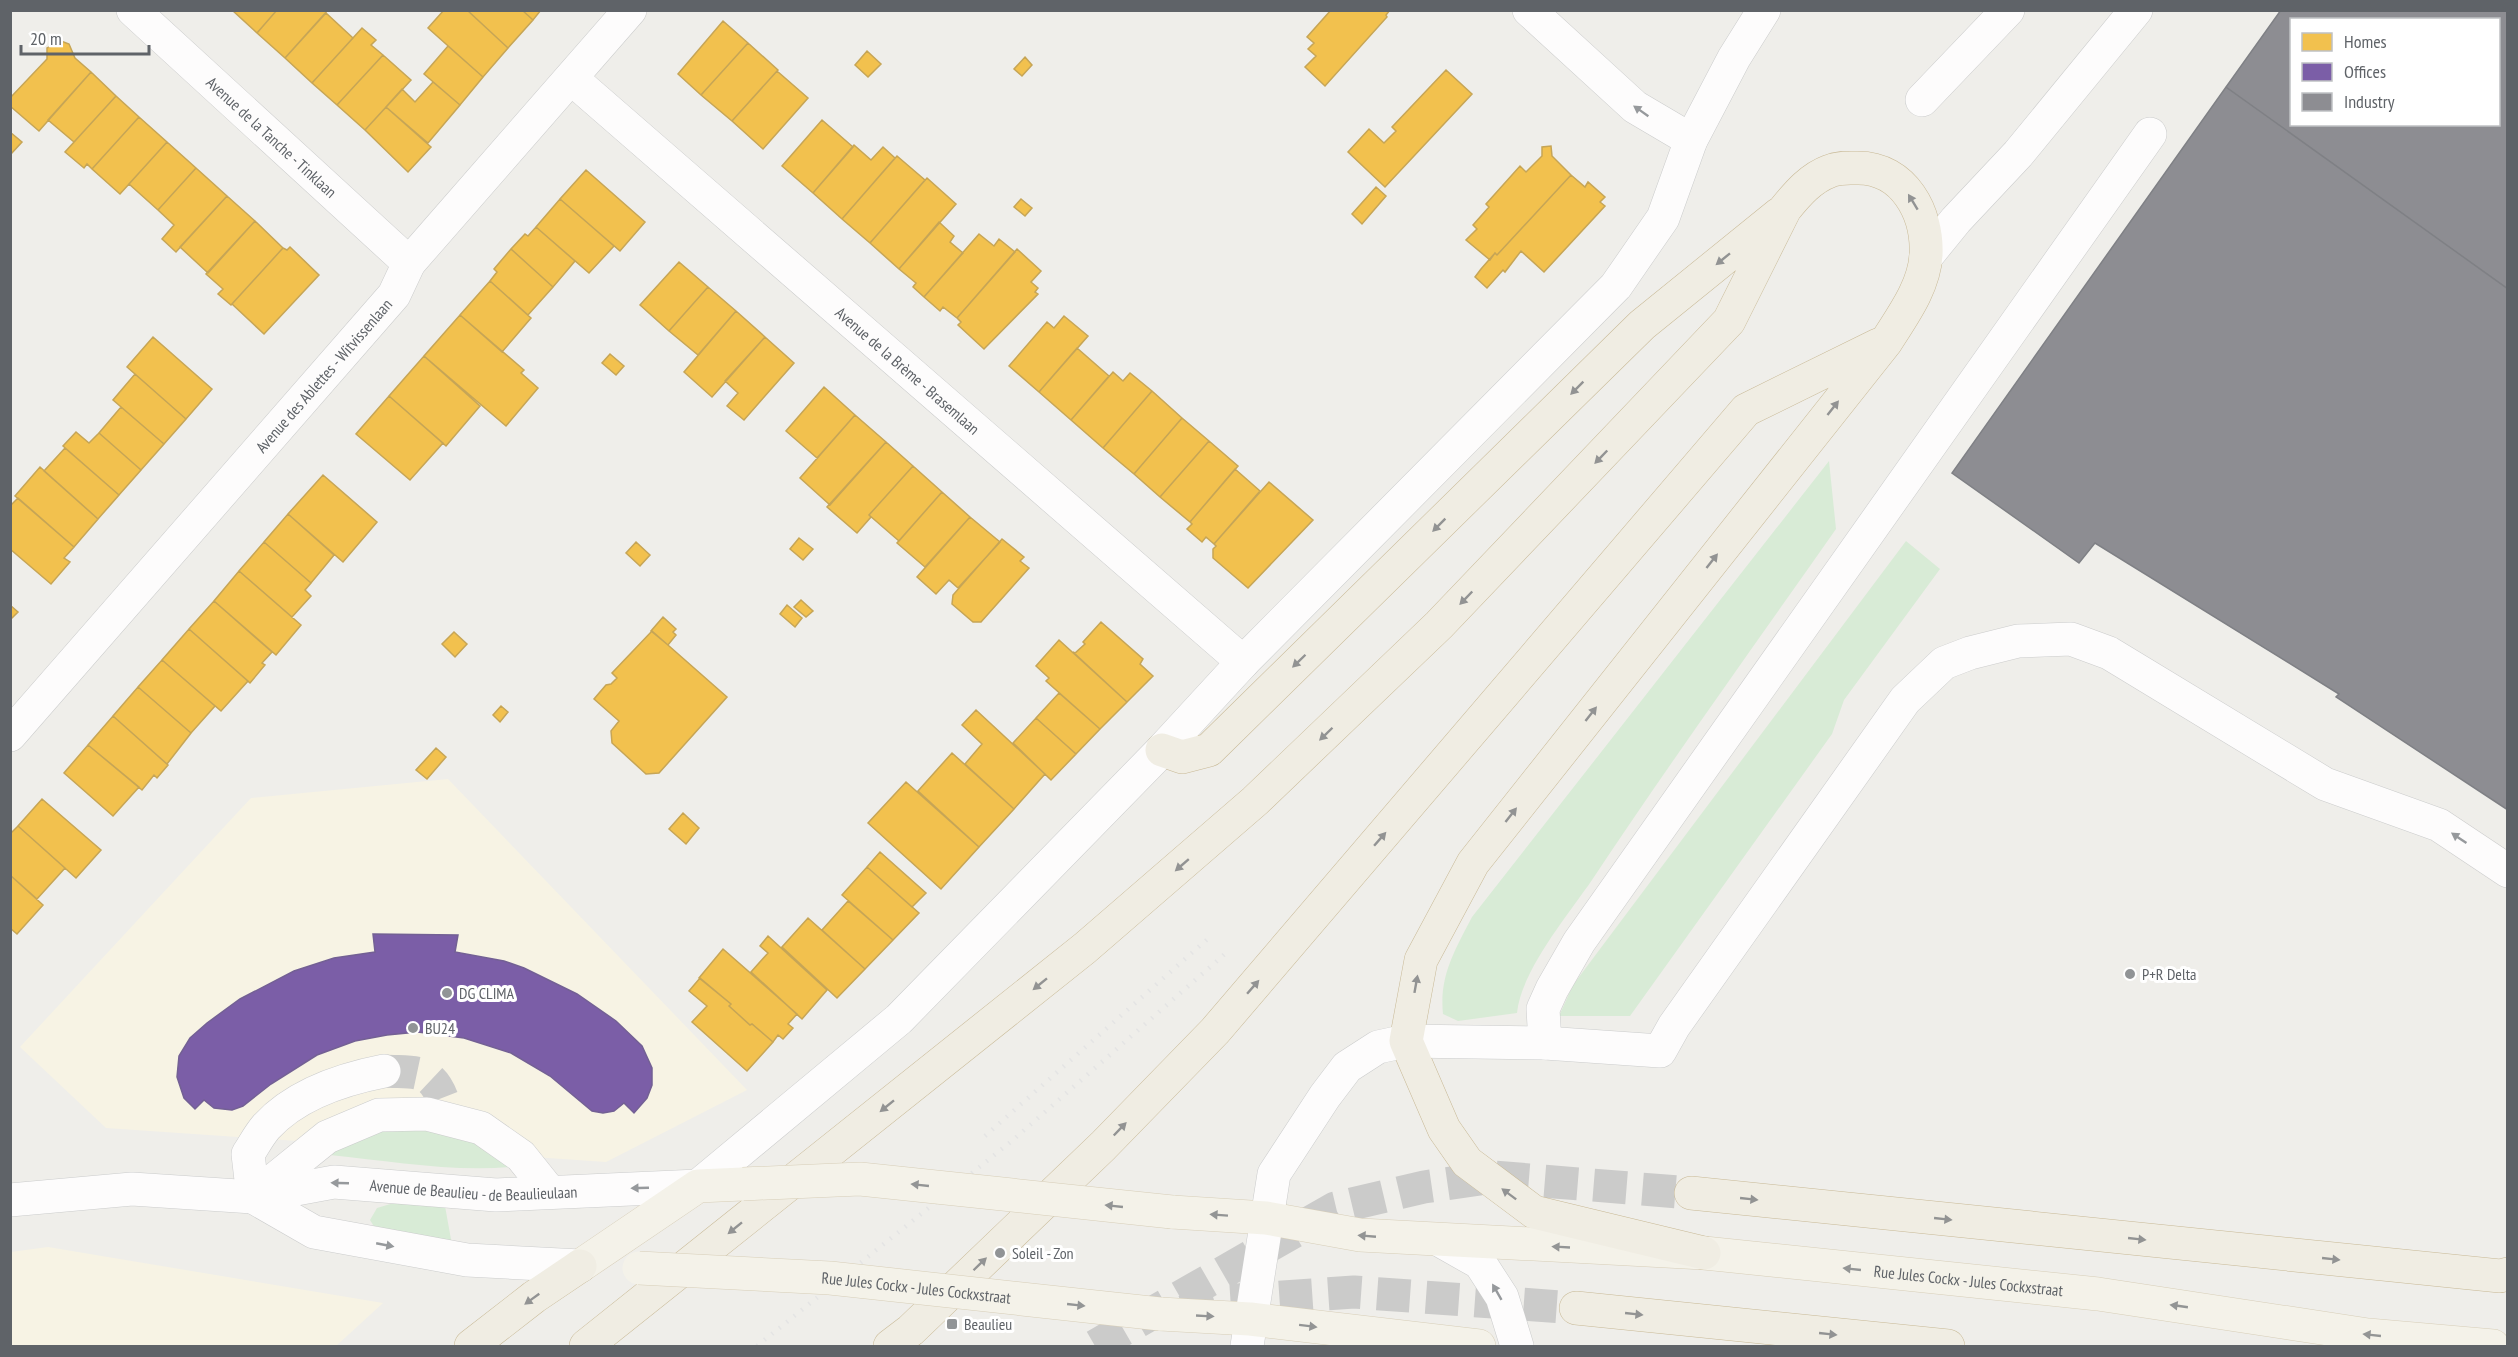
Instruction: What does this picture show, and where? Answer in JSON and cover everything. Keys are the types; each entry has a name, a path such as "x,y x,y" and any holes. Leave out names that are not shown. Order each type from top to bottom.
{"highway":[{"path":"1162,750 1182,757 1209,750 1642,324 1785,209 1811,181 1831,170 1865,168 1884,173 1900,184 1913,199 1923,219 1926,257 1920,282 1908,308 1886,342 1473,863 1421,960 1406,1041 1436,1113 1467,1162 1534,1212 1704,1253"},
{"path":"586,1347 1085,948 1255,801 1439,626 1729,321 1785,209"},
{"path":"890,1347 911,1330 1103,1146 1215,1031 1746,410 1886,342"},
{"path":"1691,1193 2500,1276 2508,1274"},
{"path":"471,1347 534,1297 580,1266"},
{"path":"1576,1308 1948,1347"}],"main road":[{"name":"Rue Jules Cockx - Jules Cockxstraat","path":"698,1186 860,1179 1172,1212 1266,1218 1360,1235 1704,1253 2098,1294 2368,1335 2493,1347"},
{"path":"580,1266 698,1186"},
{"name":"Rue Jules Cockx - Jules Cockxstraat","path":"580,1266 830,1278 1160,1314 1249,1333 1479,1347"}],"street":[{"name":"Avenue de la Tanche - Tinklaan","path":"133,10 409,263"},
{"name":"Avenue des Ablettes - Witvissenlaan","path":"10,735 394,296 409,263 630,10"},
{"path":"1529,10 1635,107 1691,140"},
{"path":"698,1186 899,1019 1162,750 1243,662 1616,286 1663,218 1691,140 1734,58 1764,10"},
{"path":"1922,100 2008,10"},
{"path":"1926,257 1956,220 2018,154 2136,10"},
{"name":"Avenue de la Brème - Brasemlaan","path":"571,78 1243,662"},
{"path":"1545,1043 1543,1009 1579,942 2151,134"},
{"path":"1249,1333 1274,1174 1324,1096 1347,1067 1378,1047 1406,1041 1545,1043 1660,1051 1674,1026 1905,700 1944,663 1970,653 2018,640 2071,639 2109,653 2325,784 2439,825 2508,871"},
{"path":"253,1197 248,1154 267,1126 293,1106 324,1088 355,1077 384,1071"},
{"path":"253,1197 327,1137 379,1115 402,1114 427,1114 481,1128 521,1156 549,1191"},
{"name":"Avenue de Beaulieu - de Beaulieulaan","path":"10,1200 132,1189 253,1197 334,1182 496,1195 698,1186"},
{"name":"Avenue de Beaulieu - de Beaulieulaan","path":"253,1197 314,1232 467,1260 580,1266"},
{"name":"Rue Jules Cockx - Jules Cockxstraat","path":"1441,1241 1480,1263 1502,1297 1517,1347"}],"shaded area":[{"path":"448,779 747,1090 606,1162 106,1128 20,1047 251,798"},
{"path":"48,1247 383,1303 336,1346 11,1346 11,1252"}],"green space":[{"path":"1829,461 1836,529 1547,944 1527,979 1517,1013 1458,1021 1443,1014 1443,987 1446,975 1454,952 1472,917"},
{"path":"1906,541 1940,569 1844,700 1832,734 1630,1016 1559,1016 1573,985"},
{"path":"392,1126 433,1128 468,1139 510,1167 443,1167 330,1155 356,1134"},
{"path":"397,1202 445,1206 452,1245 375,1228 370,1220 377,1208"}],"building: Homes":[{"path":"232,10 277,10 257,33"},
{"path":"277,10 328,10 285,58 257,33"},
{"path":"444,10 467,10 508,48 483,77 428,28"},
{"path":"467,10 522,10 533,20 508,48"},
{"path":"522,10 541,10 533,20"},
{"path":"1331,10 1390,10 1387,17 1325,86 1305,67 1316,56 1308,49 1314,43 1307,37"},
{"path":"326,13 353,38 312,83 285,58"},
{"path":"723,21 748,43 701,95 678,74"},
{"path":"362,28 376,40 371,45 383,55 337,105 312,83"},
{"path":"61,41 69,44 75,58 91,72 39,131 10,106 10,98 47,59 47,48"},
{"path":"748,43 778,70 732,121 701,95"},
{"path":"448,46 483,77 460,105 424,74"},
{"path":"867,51 881,64 868,77 855,65"},
{"path":"383,55 411,80 365,130 337,105"},
{"path":"1025,57 1032,65 1022,76 1014,69"},
{"path":"1446,70 1472,94 1385,187 1348,152 1369,129 1384,143 1396,131 1392,127"},
{"path":"777,71 808,98 763,149 732,121"},
{"path":"91,72 116,96 74,142 48,120"},
{"path":"433,82 460,105 428,143 386,107 402,89 415,102"},
{"path":"116,96 139,117 92,169 87,164 84,168 65,152"},
{"path":"386,107 431,147 408,172 365,130"},
{"path":"139,117 167,142 120,194 92,169"},
{"path":"822,120 853,147 813,193 782,166"},
{"path":"10,132 22,142 10,155"},
{"path":"167,142 196,168 158,210 129,184"},
{"path":"854,145 871,160 883,147 895,158 842,219 813,193"},
{"path":"1551,146 1552,156 1571,175 1490,260 1466,240 1477,229 1473,225 1489,207 1486,204 1520,166 1526,172 1542,156 1542,147"},
{"path":"897,156 925,180 870,243 842,219"},
{"path":"196,168 227,196 176,252 162,239 174,225 158,210"},
{"path":"586,170 645,222 620,251 560,199"},
{"path":"1571,175 1585,187 1588,182 1605,197 1600,202 1605,206 1544,272 1521,251 1505,272 1503,270 1487,288 1475,277 1495,253 1497,255"},
{"path":"927,178 956,204 899,269 870,243"},
{"path":"1376,187 1386,196 1362,224 1352,214"},
{"path":"227,196 255,221 208,273 180,247"},
{"path":"560,199 614,246 589,273 536,227"},
{"path":"1021,199 1032,208 1025,216 1014,207"},
{"path":"255,221 283,248 231,305 218,294 223,289 206,274"},
{"path":"939,222 954,236 950,242 963,253 924,297 913,287 916,283 899,269"},
{"path":"536,227 575,261 553,287 511,249 525,234 528,236"},
{"path":"979,234 994,246 999,239 1015,252 957,318 943,307 940,311 924,297"},
{"path":"290,247 319,275 264,334 232,304 283,248 287,250"},
{"path":"511,249 553,287 528,315 490,281 497,272 494,269"},
{"path":"1017,249 1041,271 1031,282 1038,288 1035,292 1038,294 984,349 958,325 961,322 957,318"},
{"path":"679,262 708,287 669,331 640,305"},
{"path":"490,281 531,318 502,352 460,315"},
{"path":"708,287 736,311 698,355 669,331"},
{"path":"736,311 765,337 712,397 684,372"},
{"path":"460,315 524,370 521,373 538,388 506,426 424,356"},
{"path":"1064,316 1088,336 1039,392 1009,366 1047,322 1054,328"},
{"path":"153,337 212,389 186,419 127,367"},
{"path":"765,337 794,363 744,420 727,406 738,393 725,381"},
{"path":"1077,348 1109,376 1071,420 1039,392"},
{"path":"610,354 624,366 616,375 602,363"},
{"path":"424,356 480,406 446,446 389,396"},
{"path":"1113,372 1123,381 1130,373 1152,391 1103,448 1071,420"},
{"path":"135,374 186,419 164,444 113,400"},
{"path":"824,387 855,415 817,458 786,431"},
{"path":"1152,391 1182,418 1134,474 1103,448"},
{"path":"389,396 443,443 410,480 356,434"},
{"path":"121,407 164,444 141,470 99,433"},
{"path":"855,415 886,442 830,505 800,478"},
{"path":"1182,418 1209,441 1160,497 1134,474"},
{"path":"76,432 89,443 99,433 141,470 119,495 63,446"},
{"path":"1209,441 1238,466 1190,522 1160,497"},
{"path":"886,442 913,466 869,515 871,517 857,533 827,507"},
{"path":"65,448 119,495 98,519 44,471"},
{"path":"913,466 942,492 899,541 869,515"},
{"path":"40,467 98,519 74,547 15,496"},
{"path":"1235,469 1260,491 1214,544 1206,537 1202,542 1187,529 1192,524 1190,522"},
{"path":"323,475 377,522 343,562 288,514"},
{"path":"1269,482 1313,520 1248,588 1213,558 1213,549 1216,546 1214,544"},
{"path":"942,492 970,517 925,567 897,543"},
{"path":"18,498 74,547 64,558 70,562 51,584 10,549 10,506"},
{"path":"288,514 334,555 311,583 264,542"},
{"path":"970,517 1000,542 958,588 949,580 936,594 917,577"},
{"path":"799,538 813,549 803,560 790,549"},
{"path":"1002,539 1024,557 1020,561 1029,568 981,622 973,622 952,604 953,595"},
{"path":"264,542 311,583 305,590 311,596 292,617 239,571"},
{"path":"636,542 650,555 640,566 626,553"},
{"path":"239,571 301,625 276,655 214,601"},
{"path":"801,600 813,611 806,617 794,607"},
{"path":"214,601 272,652 262,663 265,665 250,683 189,629"},
{"path":"10,605 18,612 10,620"},
{"path":"787,605 802,618 795,627 780,614"},
{"path":"663,617 676,629 673,632 676,635 668,645 651,631"},
{"path":"1101,622 1143,659 1140,664 1153,676 1127,702 1073,652 1075,653 1085,644 1083,642"},
{"path":"189,629 248,681 221,711 162,660"},
{"path":"652,631 727,697 659,773 646,774 612,743 611,731 619,721 594,699 606,685 611,684 617,678 612,673"},
{"path":"454,632 467,644 455,657 442,644"},
{"path":"1059,640 1127,702 1100,729 1046,681 1049,678 1036,666"},
{"path":"162,660 215,706 191,733 138,687"},
{"path":"138,687 191,733 167,764 113,716"},
{"path":"1059,693 1100,729 1076,754 1036,718"},
{"path":"501,706 508,712 500,722 493,715"},
{"path":"976,710 1045,774 1014,809 965,764 982,744 962,725"},
{"path":"113,716 168,765 157,778 154,775 142,790 88,745"},
{"path":"1036,718 1076,754 1051,780 1013,743"},
{"path":"88,745 139,787 113,816 64,773"},
{"path":"436,748 446,757 427,779 416,770"},
{"path":"952,753 1014,809 979,847 918,791"},
{"path":"906,782 979,847 941,889 868,823"},
{"path":"42,799 101,850 76,878 18,826"},
{"path":"683,813 699,828 686,844 669,829"},
{"path":"18,826 65,868 37,899 10,875 10,834"},
{"path":"880,852 926,893 912,907 867,867"},
{"path":"867,867 919,913 893,940 842,895"},
{"path":"10,875 43,905 17,934 10,928"},
{"path":"848,901 893,940 865,969 822,930"},
{"path":"808,918 865,969 837,998 782,947"},
{"path":"768,936 827,990 802,1019 751,972 768,953 760,946"},
{"path":"723,949 797,1014 788,1024 793,1028 783,1039 778,1035 773,1042 752,1024 750,1025 729,1006 731,1004 699,978"},
{"path":"700,978 731,1004 729,1006 750,1025 752,1024 773,1042 747,1071 692,1022 707,1006 689,991"}],"building: Offices":[{"name":"BU24","path":"373,934 458,935 455,952 504,961 524,968 577,994 616,1021 642,1046 652,1068 652,1085 647,1098 634,1113 624,1103 614,1111 603,1113 592,1111 550,1076 511,1053 464,1038 418,1032 355,1041 317,1055 271,1084 243,1106 232,1110 214,1108 204,1100 195,1109 184,1098 177,1077 179,1056 190,1038 207,1023 240,999 294,971 334,958 375,952"}],"building: Industry":[{"path":"2281,10 2508,10 2508,289 2226,87"},
{"path":"2226,87 2508,289 2508,810 2336,697 2339,694 2095,543 2079,563 1952,473"}],"tunnel":[{"path":"384,1071 412,1072 426,1076 432,1081 442,1098"},
{"path":"1095,1346 1335,1208 1424,1187 1493,1177 1691,1193"},
{"path":"1183,1312 1223,1301 1354,1292 1576,1308"}],"railway":[{"path":"985,1136 1211,936"},
{"path":"757,1346 1013,1140 1226,953"}],"place":[{"name":"P+R Delta","path":"2130,974"},
{"name":"DG CLIMA","path":"447,993"},
{"name":"BU24","path":"413,1028"},
{"name":"Soleil - Zon","path":"1000,1253"},
{"name":"Beaulieu","path":"952,1324"}]}
